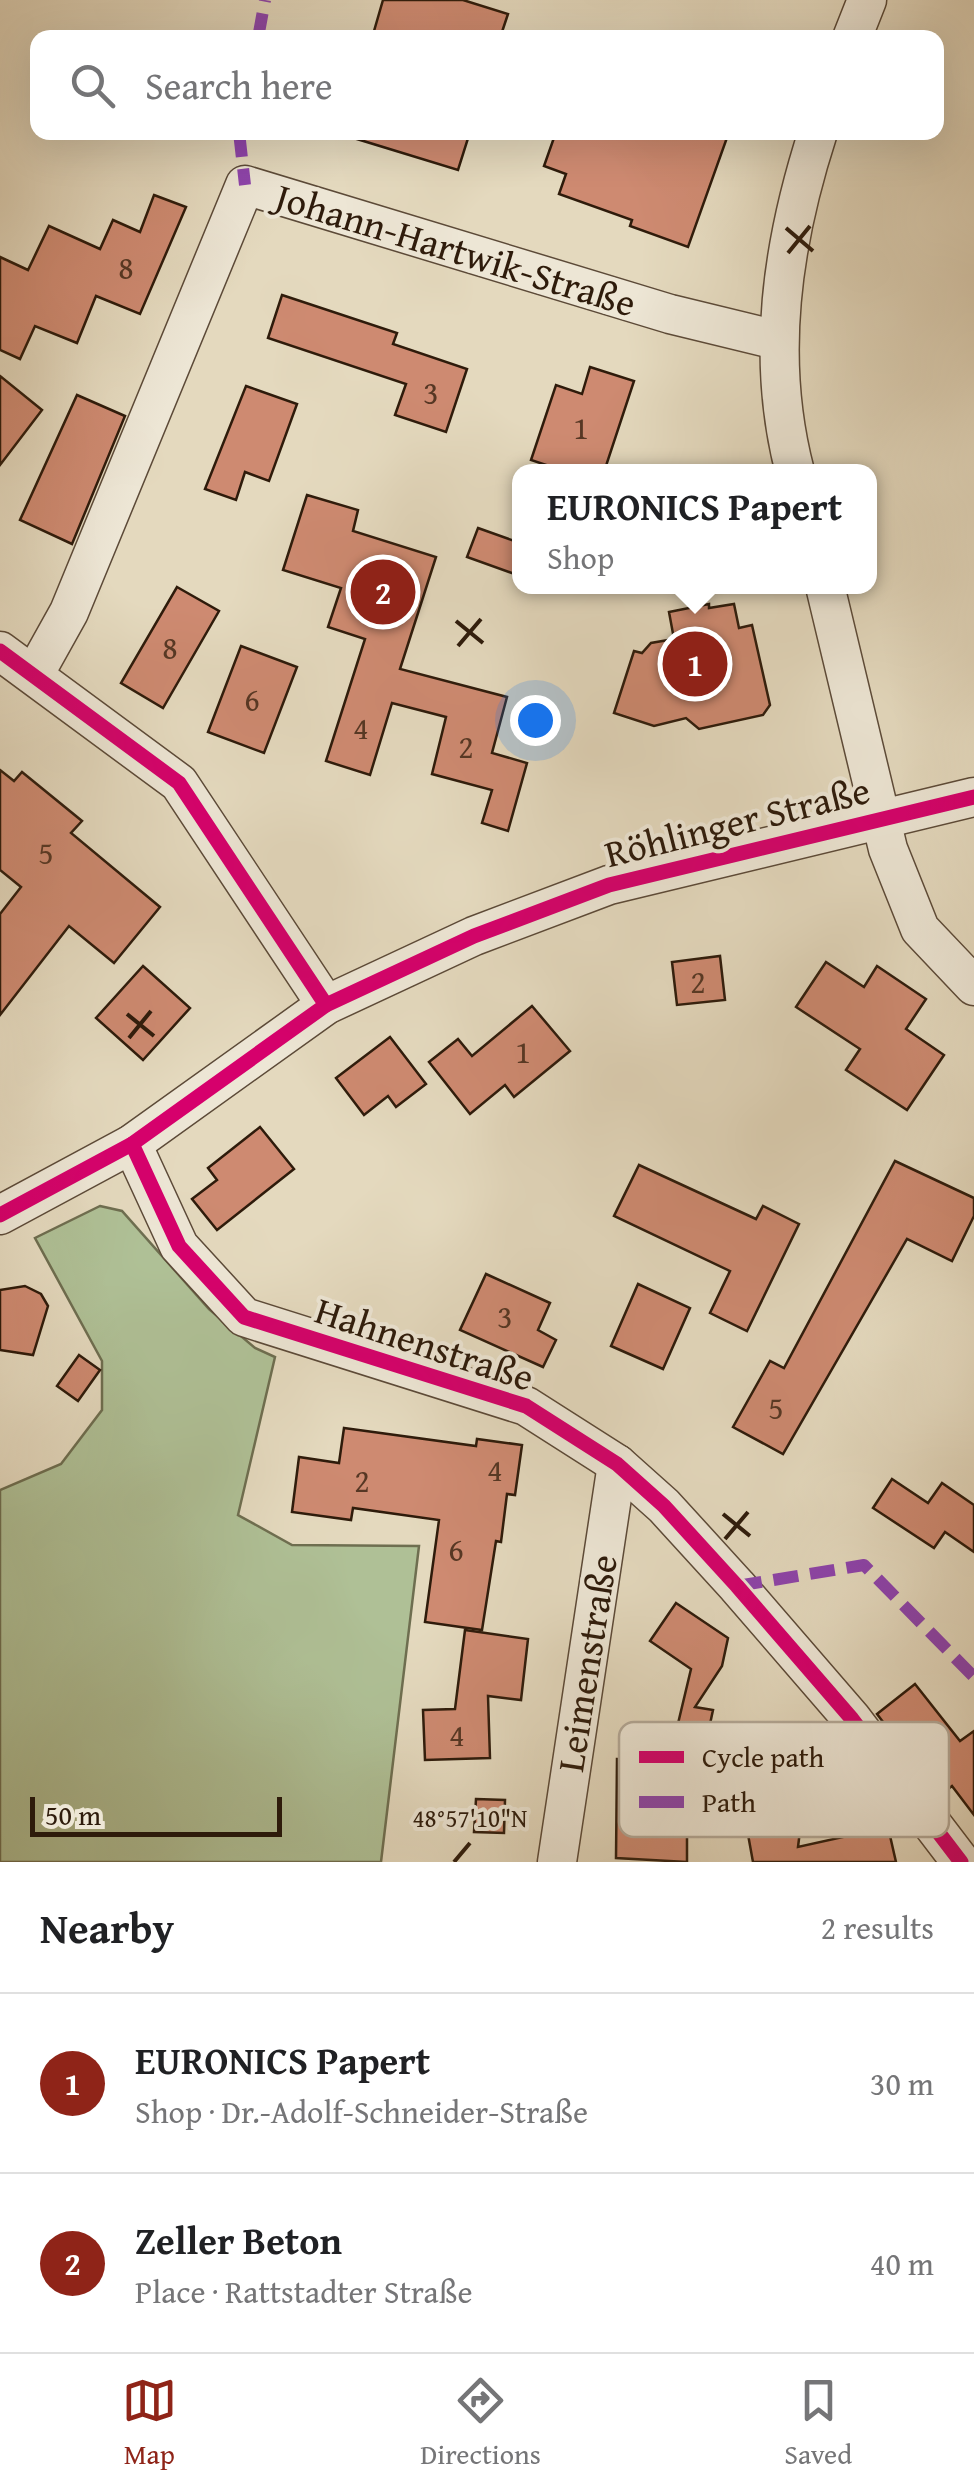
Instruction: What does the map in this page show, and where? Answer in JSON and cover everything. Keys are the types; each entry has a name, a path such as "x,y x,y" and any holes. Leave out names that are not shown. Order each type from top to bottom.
{"street":[{"path":"855,30 867,0"},
{"path":"793,464 780,417 777,340 795,203 815,140"},
{"name":"Johann-Hartwik-Straße","path":"35,673 69,612 244,185 651,308 777,340"},
{"path":"827,594 882,818 920,929 974,986"},
{"path":"0,651 35,673 178,784 326,1004"},
{"name":"Röhlinger Straße","path":"0,1214 132,1144 326,1004 519,918 609,885 974,797"},
{"name":"Hahnenstraße","path":"132,1144 179,1246 244,1318 526,1406 617,1464 664,1506 854,1722"},
{"name":"Leimenstraße","path":"557,1862 617,1464"},
{"name":"Hahnenstraße","path":"941,1837 960,1862"}],"green space":[{"path":"100,1206 122,1211 209,1309 255,1348 275,1357 238,1515 292,1545 419,1546 381,1862 0,1862 0,1490 61,1464 102,1410 102,1361 35,1238"}],"building":[{"path":"383,0 463,0 508,14 503,30 374,30"},
{"path":"360,140 467,140 458,170"},
{"path":"553,140 726,140 688,247 630,226 632,220 559,194 566,174 544,166"},
{"path":"154,195 186,207 140,314 96,296 77,343 35,326 20,359 0,350 0,257 28,270 49,226 100,249 113,220 140,232"},
{"path":"282,295 397,333 393,344 467,369 446,432 395,415 406,384 268,338"},
{"path":"590,367 634,381 607,464 543,464 531,460 556,385 582,394"},
{"path":"0,376 42,410 0,465"},
{"path":"246,386 297,404 269,481 245,472 236,500 205,489"},
{"path":"77,395 125,416 72,544 20,520"},
{"path":"307,495 358,510 353,531 436,557 400,669 507,697 492,753 527,763 508,831 482,823 492,790 432,774 446,717 392,703 370,775 326,761 365,639 328,627 341,588 283,570"},
{"path":"478,528 512,540 512,573 467,557"},
{"path":"177,587 219,611 163,708 121,683"},
{"path":"709,604 709,608 734,604 739,628 752,625 770,705 763,715 699,729 686,718 654,726 614,713 634,651 642,653 651,643 674,639 669,612"},
{"path":"241,646 297,667 264,753 208,732"},
{"path":"0,770 14,781 22,772 82,821 71,833 160,907 114,963 69,926 0,1015 0,914 21,887 0,870"},
{"path":"720,956 725,1000 677,1005 672,962"},
{"path":"826,962 864,987 877,966 926,999 906,1029 944,1055 907,1110 846,1070 860,1049 796,1007"},
{"path":"143,966 190,1008 143,1060 96,1018"},
{"path":"532,1006 570,1051 514,1097 505,1085 470,1114 429,1062 458,1039 472,1056"},
{"path":"390,1037 426,1084 396,1107 388,1096 364,1115 336,1078"},
{"path":"260,1127 294,1169 217,1230 192,1199 217,1180 208,1168"},
{"path":"895,1161 974,1198 974,1216 952,1261 907,1239 783,1454 733,1427 770,1361 784,1368"},
{"path":"639,1165 756,1219 763,1206 799,1224 747,1331 710,1313 730,1271 614,1216"},
{"path":"486,1274 550,1303 538,1330 556,1340 543,1367 460,1330"},
{"path":"638,1284 690,1308 663,1369 611,1346"},
{"path":"25,1286 41,1294 48,1306 33,1355 0,1350 0,1290"},
{"path":"79,1355 100,1370 78,1401 57,1386"},
{"path":"344,1428 476,1446 477,1439 522,1445 515,1495 507,1494 501,1542 496,1541 482,1630 425,1622 439,1520 353,1508 351,1520 292,1512 299,1457 339,1463"},
{"path":"892,1479 928,1503 942,1483 974,1505 974,1552 945,1532 934,1548 873,1508"},
{"path":"676,1603 728,1638 722,1666 695,1707 713,1710 710,1722 678,1722 691,1669 650,1641"},
{"path":"465,1630 528,1639 521,1700 488,1696 490,1758 425,1760 423,1710 455,1709"},
{"path":"915,1684 945,1722 883,1722 877,1714"},
{"path":"949,1727 960,1741 974,1731 974,1815 952,1786 949,1788"},
{"path":"617,1759 619,1837 687,1837 687,1862 616,1858"},
{"path":"476,1799 505,1800 504,1833 474,1832"},
{"path":"748,1837 799,1837 798,1847 843,1837 890,1837 896,1862 753,1862"}],"marked path":[{"path":"259,30 265,0"},
{"path":"240,140 245,185"},
{"path":"737,1586 864,1565 974,1677"}],"cycle path":[{"path":"0,651 179,783 326,1005"},
{"path":"0,1215 132,1144 326,1005 474,936 609,885 974,797"},
{"path":"132,1144 179,1246 244,1317 526,1406 617,1464 664,1506 854,1722"},
{"path":"942,1837 961,1862"}],"place":[{"name":"Zeller Beton","path":"383,592"},
{"name":"EURONICS Papert","path":"695,664"}]}
